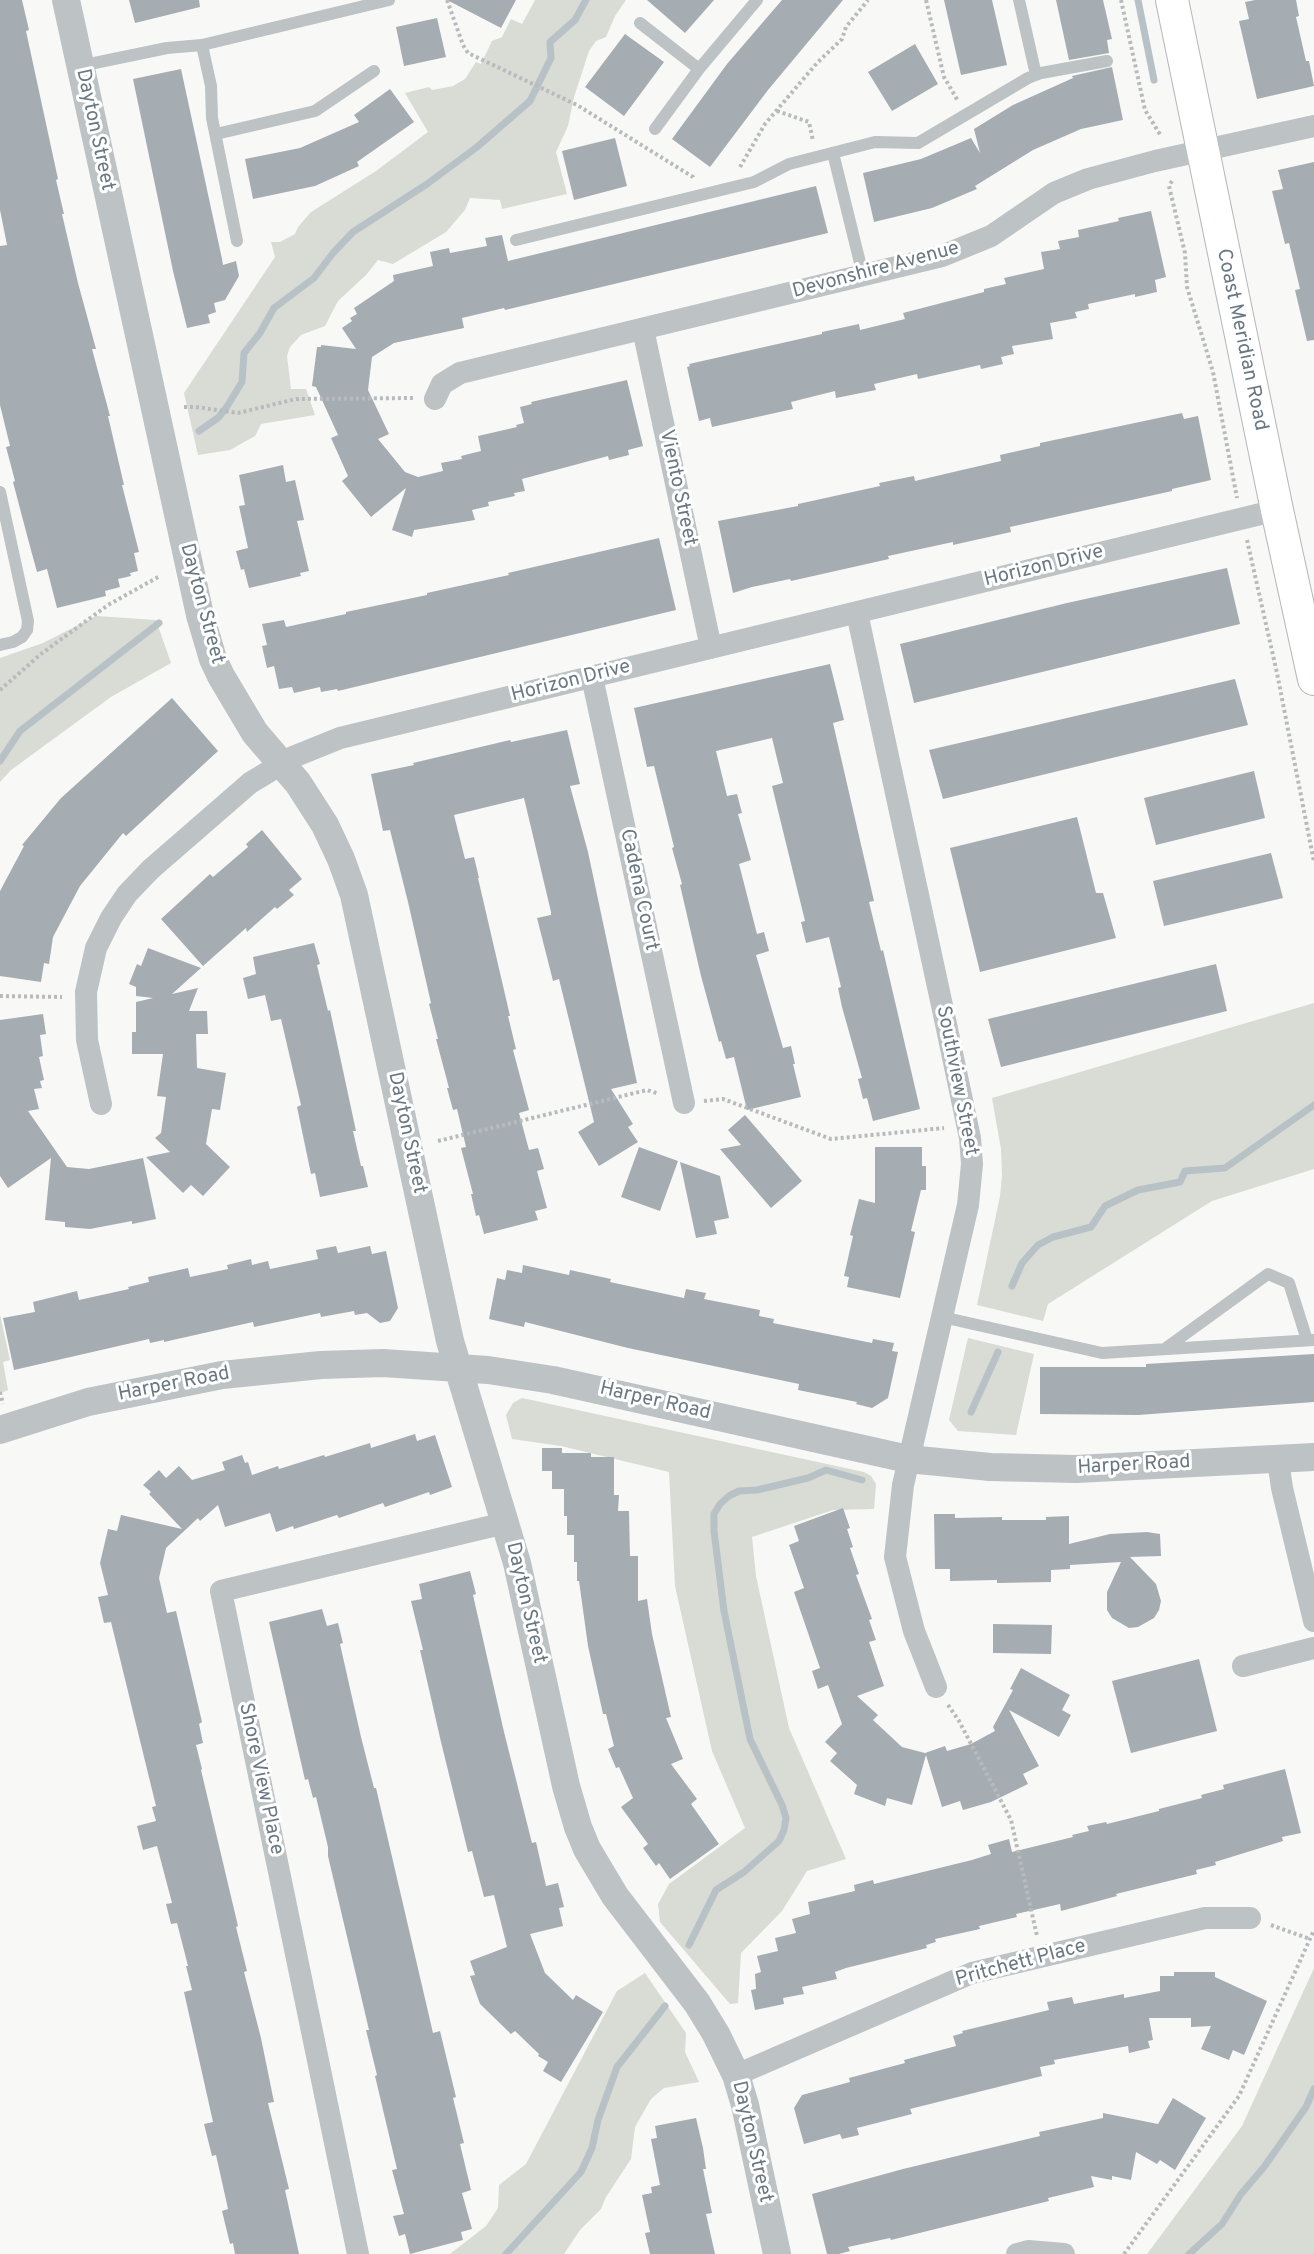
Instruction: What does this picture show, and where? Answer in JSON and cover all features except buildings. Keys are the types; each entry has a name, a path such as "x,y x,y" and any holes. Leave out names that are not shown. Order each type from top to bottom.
{"main road":[{"name":"Coast Meridian Road","path":"1172,0 1314,679"}],"street":[{"name":"Dayton Street","path":"66,0 204,632 213,660 255,733 298,783 325,825 354,895 450,1341 517,1563 566,1786 578,1827 587,1849 615,1896 698,2003 736,2075 746,2105 777,2254"},
{"name":"Devonshire Avenue","path":"435,399 442,384 460,373 942,256 975,244 1001,230 1054,193 1088,179 1202,150 1314,126"},
{"name":"Viento Street","path":"643,329 711,648"},
{"name":"Horizon Drive","path":"101,1104 87,1040 86,992 92,962 108,923 127,894 146,875 250,783 305,751 340,738 1277,510"},
{"name":"Southview Street","path":"857,613 971,1151 972,1184 908,1459 895,1557 914,1631 936,1688"},
{"name":"Cadena Court","path":"592,677 684,1103"},
{"name":"Harper Road","path":"0,1431 88,1402 222,1375 342,1364 383,1364 459,1368 553,1380 908,1459 990,1467 1065,1469 1278,1460 1314,1456"},
{"path":"1278,1460 1282,1488 1314,1621"},
{"name":"Shore View Place","path":"358,2254 221,1591 506,1523"},
{"path":"1243,1666 1314,1648"},
{"name":"Pritchett Place","path":"736,2075 972,1973 1205,1917 1250,1918"},
{"path":"1017,2254 1028,2251 1064,2254"}],"lane":[{"path":"80,66 166,48 202,45 389,0"},
{"path":"655,129 699,69 757,0"},
{"path":"1019,0 1036,75"},
{"path":"640,23 699,69"},
{"path":"202,45 211,86 216,134 237,241"},
{"path":"516,240 754,182 789,164 875,142 918,142 1020,81 1036,75 1107,61"},
{"path":"216,134 321,108 374,71"},
{"path":"833,153 863,275"},
{"path":"0,492 28,621 27,630 22,637 14,642 0,645"},
{"path":"942,1317 1102,1353 1310,1340 1289,1282 1268,1274 1165,1349"}],"path":[{"path":"447,0 468,53 554,93 693,179 700,180"},
{"path":"737,169 747,159 755,138 817,63 842,39 846,27 868,0"},
{"path":"926,0 944,77 965,113"},
{"path":"1121,0 1145,110 1162,138"},
{"path":"777,111 809,122 817,157"},
{"path":"1172,182 1169,186 1185,253 1187,287 1213,372 1239,500"},
{"path":"184,407 238,413 296,399 401,397"},
{"path":"1247,536 1314,862"},
{"path":"0,690 41,654 108,605 160,576"},
{"path":"0,996 62,997"},
{"path":"438,1141 647,1090"},
{"path":"723,1099 831,1139 944,1128"},
{"path":"936,1688 959,1720 1011,1820 1037,1936 1038,1958"},
{"path":"1250,1918 1310,1939"},
{"path":"1124,2254 1239,2096 1314,1930"}],"shaded area":[{"path":"535,0 626,0 615,16 606,37 596,41 589,51 574,97 568,126 556,152 567,194 502,209 500,200 470,198 465,210 446,232 393,264 378,260 366,275 338,301 325,326 301,335 290,347 287,356 291,389 306,389 315,415 261,424 255,436 230,450 198,455 184,393 275,257 271,242 280,242 295,234 311,212 376,171 428,132 405,93 429,87 432,90 453,86 465,79 476,62 481,64 492,41 502,37 511,19 522,24"},
{"path":"96,616 156,620 171,663 111,697 11,770 0,782 0,658 43,643"},
{"path":"1314,1003 1314,1169 1212,1201 1048,1304 1043,1321 977,1305 1000,1196 1002,1175 1001,1149 992,1098"},
{"path":"0,1315 10,1360 3,1362 8,1390 0,1393"},
{"path":"968,1338 1034,1354 1016,1435 958,1431 949,1420"},
{"path":"522,1398 864,1472 871,1476 876,1484 874,1509 833,1510 752,1537 756,1576 789,1728 846,1859 807,1871 782,1911 741,1953 738,2003 730,2004 660,1922 658,1904 669,1884 745,1828 712,1751 675,1586 669,1472 561,1446 512,1439 506,1415 513,1403"},
{"path":"1314,1968 1314,2254 1147,2254 1242,2126"},
{"path":"645,1973 686,2033 685,2052 699,2082 664,2088 651,2099 635,2127 631,2159 606,2197 601,2209 580,2230 564,2254 450,2254 486,2226 498,2208 499,2185 526,2164 617,1991"}],"waterway":[{"path":"199,431 218,418 242,382 244,353 260,333 274,308 314,278 353,232 427,184 477,147 530,101 551,58 550,42 575,20 586,0"},
{"path":"1138,0 1154,80"},
{"path":"0,761 20,731 159,623"},
{"path":"1012,1286 1022,1263 1038,1245 1053,1237 1091,1227 1105,1206 1138,1190 1180,1182 1185,1171 1225,1168 1314,1105"},
{"path":"971,1412 998,1352"},
{"path":"689,1945 716,1890 744,1872 779,1841 786,1818 750,1739 724,1611 714,1514 720,1504 739,1491 757,1490 808,1478 826,1470 862,1480"},
{"path":"506,2254 581,2172 592,2148 598,2120 617,2067 665,2006"},
{"path":"1189,2254 1222,2224 1241,2194 1264,2167 1306,2107 1314,2089"}]}
